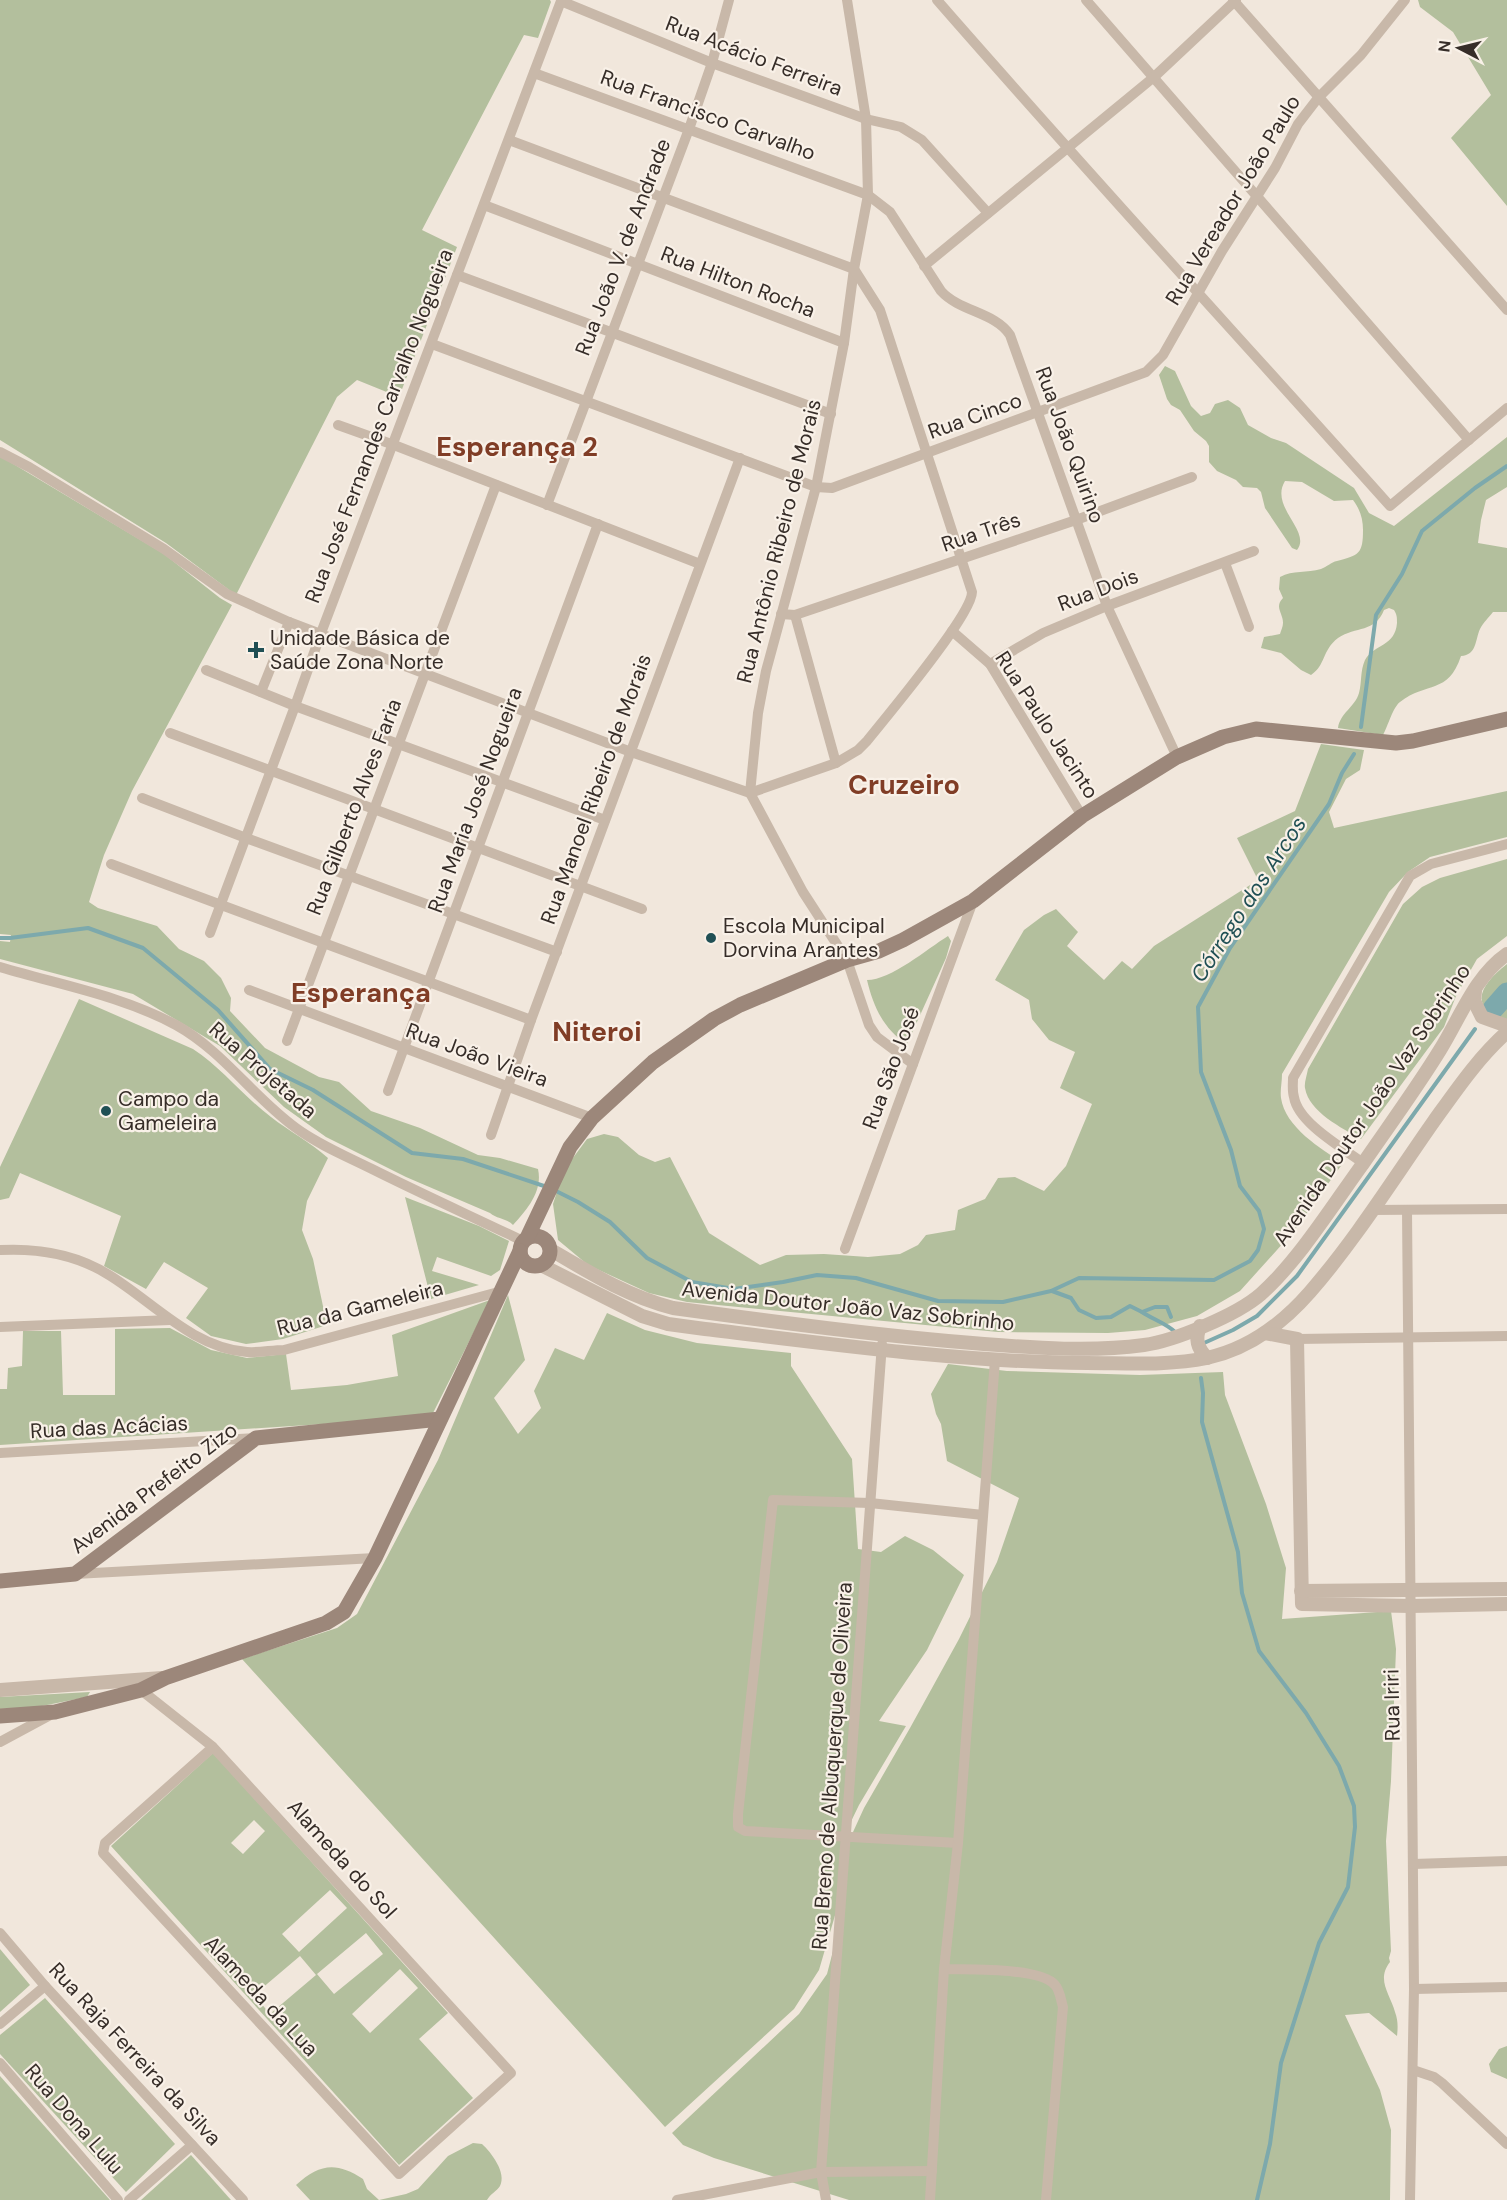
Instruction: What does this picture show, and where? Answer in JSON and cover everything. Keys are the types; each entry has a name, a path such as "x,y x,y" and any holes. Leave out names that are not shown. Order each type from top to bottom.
{"main road":[{"path":"0,1716 55,1712 165,1678 326,1623 344,1612 375,1558 523,1243 577,1136 592,1118 653,1062 714,1019 740,1005 847,960 879,951 903,940 973,901 1082,816 1177,757 1223,737 1256,729 1378,742 1413,741 1507,719"},
{"path":"503,1289 524,1272 549,1259 547,1197"},
{"path":"523,1243 540,1236 550,1247"},
{"path":"523,1243 523,1260 527,1264 539,1266"},
{"name":"Avenida Prefeito Zizo","path":"0,1581 75,1574 256,1438 440,1419"}],"street":[{"name":"Rua João V. de Andrade","path":"547,505 690,129 712,63 729,0"},
{"path":"937,0 1067,150 1390,506 1507,408"},
{"path":"1086,0 1469,440"},
{"path":"924,266 1154,77 1234,0 1507,310"},
{"name":"Rua Vereador João Paulo","path":"1146,372 1162,356 1275,168 1298,124 1318,98 1361,55 1405,0"},
{"name":"Rua Acácio Ferreira","path":"561,1 712,63 866,119 901,127 922,140 988,213"},
{"name":"Rua José Fernandes Carvalho Nogueira","path":"210,933 296,706 321,633 561,1"},
{"name":"Rua Antônio Ribeiro de Morais","path":"750,793 758,713 766,671 816,488 844,343 854,269 868,195 866,119 846,1"},
{"name":"Rua Francisco Carvalho","path":"534,73 868,195"},
{"path":"0,452 29,466 164,549 227,594 289,622 631,752 750,793 836,763 858,750 952,631 968,606 972,592 880,310 854,269 509,140"},
{"name":"Rua João Quirino","path":"868,195 890,212 924,266 949,300 998,323 1006,328 1010,335 1107,606 1177,757"},
{"name":"Rua Hilton Rocha","path":"484,205 844,343"},
{"path":"457,275 831,414"},
{"path":"432,344 816,488"},
{"name":"Rua Cinco","path":"816,488 832,488 1146,372"},
{"path":"338,425 700,564"},
{"name":"Rua Manoel Ribeiro de Morais","path":"491,1135 531,1020 740,458"},
{"name":"Rua Três","path":"782,614 795,615 961,560 1192,477"},
{"name":"Rua Gilberto Alves Faria","path":"287,1041 496,485"},
{"name":"Rua Maria José Nogueira","path":"388,1090 598,524"},
{"name":"Rua Dois","path":"990,664 1043,633 1107,606 1254,551"},
{"path":"1225,562 1249,627"},
{"path":"795,615 836,763"},
{"path":"261,692 289,622"},
{"name":"Rua Paulo Jacinto","path":"952,631 990,664 1082,816"},
{"path":"206,670 296,706 605,820"},
{"path":"170,734 642,909"},
{"path":"750,793 797,881 847,960 869,1025 877,1037 913,1064"},
{"path":"142,798 557,952"},
{"path":"1363,1163 1304,1116 1294,1099 1293,1078 1410,876 1431,864 1507,844"},
{"path":"111,864 531,1020"},
{"name":"Rua São José","path":"845,1249 973,901"},
{"name":"Avenida Doutor João Vaz Sobrinho","path":"550,1247 626,1292 649,1302 673,1308 883,1335 1034,1347 1114,1347 1144,1345 1166,1340 1227,1315 1259,1295 1289,1264 1363,1163 1440,1051 1475,988 1497,961 1507,954"},
{"name":"Rua Projetada","path":"0,967 128,1003 174,1024 209,1047 297,1129 523,1243"},
{"path":"1475,988 1474,1001 1482,1017 1507,1026"},
{"name":"Rua João Vieira","path":"249,990 592,1118"},
{"name":"Avenida Doutor João Vaz Sobrinho","path":"539,1266 642,1316 668,1324 882,1350 995,1360 1147,1363 1207,1358 1235,1349 1265,1334 1311,1291 1372,1210 1461,1083 1488,1050 1507,1032"},
{"path":"1372,1210 1507,1209"},
{"name":"Rua Iriri","path":"1407,1210 1414,1989 1410,2200"},
{"name":"Rua da Gameleira","path":"0,1250 39,1250 88,1264 110,1275 170,1320 214,1344 247,1352 284,1350 503,1289"},
{"path":"0,1327 170,1320"},
{"path":"1200,1326 1197,1343 1207,1358"},
{"path":"1265,1334 1297,1339 1507,1336"},
{"name":"Rua Breno de Albuquerque de Oliveira","path":"826,2200 821,2172 883,1335"},
{"path":"1297,1339 1302,1603 1304,1605 1411,1606 1507,1604"},
{"path":"930,2200 944,1969 958,1843 995,1360"},
{"name":"Rua das Acácias","path":"0,1453 256,1438"},
{"path":"958,1843 745,1831 738,1827 738,1814 773,1500 870,1503 983,1515"},
{"path":"75,1574 375,1558"},
{"path":"1301,1591 1507,1589"},
{"path":"0,1690 139,1685"},
{"name":"Alameda do Sol","path":"139,1685 213,1747 511,2073 399,2174"},
{"path":"0,1742 55,1712"},
{"name":"Alameda da Lua","path":"213,1747 105,1843 102,1848 103,1853 399,2174"},
{"path":"1413,1864 1507,1861"},
{"name":"Rua Raja Ferreira da Silva","path":"0,1933 45,1986 243,2200"},
{"path":"944,1969 1015,1971 1044,1977 1056,1986 1063,2007 1046,2200"},
{"path":"0,2024 45,1986"},
{"path":"1414,1989 1507,1988"},
{"name":"Rua Dona Lulu","path":"0,2063 118,2200"},
{"path":"1413,2070 1434,2077 1442,2083 1507,2144"},
{"path":"129,2200 192,2145"},
{"path":"676,2200 821,2172 932,2171"}],"green space":[{"path":"0,0 550,0 551,2 538,38 524,35 422,230 457,247 399,397 357,380 337,397 236,595 166,543 0,440"},
{"path":"1418,0 1507,0 1507,206 1451,138 1491,95 1453,32 1420,7"},
{"path":"1165,366 1175,371 1191,406 1201,416 1210,413 1215,404 1228,400 1240,408 1248,425 1271,438 1286,443 1354,488 1369,513 1394,526 1507,437 1507,487 1486,500 1478,543 1507,548 1507,612 1493,612 1484,622 1473,650 1461,656 1450,677 1397,704 1383,735 1338,728 1359,693 1365,660 1374,650 1393,637 1397,623 1394,610 1389,608 1384,610 1376,622 1370,626 1338,638 1329,647 1319,667 1311,675 1301,670 1281,653 1261,648 1264,637 1280,634 1282,627 1283,619 1279,607 1283,598 1279,589 1280,577 1290,573 1321,569 1333,562 1355,555 1361,549 1362,522 1355,503 1353,500 1334,501 1302,482 1285,481 1282,500 1296,527 1300,543 1297,550 1292,548 1265,508 1261,492 1257,488 1243,487 1236,480 1217,471 1209,462 1209,446 1206,441 1194,431 1180,410 1171,405 1167,399 1159,375"},
{"path":"0,456 164,554 232,605 132,791 104,855 89,902 98,908 157,926 179,949 204,961 221,978 231,998 230,1011 265,1048 319,1077 339,1082 371,1111 420,1128 478,1155 500,1158 538,1169 538,1185 533,1200 513,1225 406,1177 326,1137 284,1107 220,1046 133,994 0,959 0,941 10,942 11,935 0,934"},
{"path":"1321,744 1364,750 1360,770 1346,779 1329,812 1334,828 1507,791 1507,837 1430,857 1408,872 1389,892 1282,1074 1281,1098 1289,1118 1305,1136 1343,1163 1294,1231 1240,1291 1197,1316 1145,1330 1108,1333 998,1332 687,1302 649,1293 588,1265 558,1240 553,1204 564,1170 587,1139 604,1134 618,1137 639,1155 655,1162 670,1157 709,1233 760,1265 786,1255 824,1254 868,1257 900,1254 918,1245 926,1235 955,1230 958,1210 985,1199 998,1178 1015,1177 1044,1191 1066,1166 1092,1104 1060,1088 1075,1052 1049,1040 1032,1019 1029,1000 995,980 1024,930 1056,909 1078,932 1067,946 1104,980 1122,961 1132,969 1154,946 1258,880 1237,838 1295,811"},
{"path":"1507,859 1507,936 1477,959 1456,996 1444,1027 1361,1139 1327,1118 1313,1105 1305,1088 1308,1069 1403,904 1422,887 1440,878"},
{"path":"948,936 951,941 946,958 907,1044 892,1032 881,1016 867,980 877,979 898,970"},
{"path":"1507,964 1507,1020 1486,1009 1482,1002 1482,995 1490,980"},
{"path":"79,999 193,1049 261,1109 328,1158 307,1201 302,1230 313,1259 327,1325 283,1339 246,1344 211,1336 186,1318 208,1288 164,1262 146,1289 104,1266 121,1216 20,1173 9,1198 0,1200 0,1167"},
{"path":"405,1197 479,1226 509,1241 500,1270 491,1276 437,1257 432,1271 479,1285 431,1299"},
{"path":"508,1295 525,1360 494,1398 518,1434 541,1408 534,1391 555,1348 584,1360 607,1313 645,1330 697,1343 791,1353 791,1366 852,1459 858,1549 881,1552 905,1536 933,1550 964,1575 927,1650 879,1721 906,1726 859,1805 842,1840 836,1912 819,1970 794,2009 665,2127 242,1659 337,1628 357,1614 438,1460"},
{"path":"490,1300 431,1417 0,1445 0,1389 7,1389 8,1368 22,1366 23,1331 61,1331 63,1395 115,1395 115,1329 170,1328 211,1350 247,1358 286,1354 291,1390 347,1385 398,1376 392,1335"},
{"path":"948,1364 1007,1371 1140,1375 1223,1372 1225,1395 1266,1504 1286,1568 1282,1619 1391,1611 1396,1649 1391,1781 1386,1841 1391,1951 1384,1981 1397,2018 1397,2036 1369,2013 1345,2015 1380,2090 1391,2130 1390,2200 849,2200 714,2158 683,2145 672,2133 799,2014 827,1974 843,1913 848,1843 864,1808 959,1639 997,1562 1019,1498 947,1461 941,1424 931,1394"},
{"path":"90,1692 87,1697 37,1707 0,1709 0,1697"},
{"path":"213,1753 448,2013 419,2039 473,2098 399,2165 111,1846","holes":["254,1820 265,1831 243,1854 231,1843","330,1890 347,1908 299,1952 282,1934","366,1933 383,1954 334,1994 317,1974","300,1956 316,1975 270,2014 254,1995","400,1969 418,1988 370,2033 352,2014"]},
{"path":"0,1949 30,1985 0,2012"},
{"path":"45,1998 175,2144 126,2192 0,2054 0,2035"},
{"path":"1507,2046 1507,2079 1491,2072 1489,2064 1499,2049"},
{"path":"0,2076 110,2200 0,2200"},
{"path":"473,2143 482,2144 500,2169 502,2181 500,2186 487,2200 379,2200 418,2189 448,2156"},
{"path":"191,2155 231,2200 141,2200"},
{"path":"336,2167 363,2179 367,2189 379,2200 310,2200 296,2185 320,2169"}],"waterway":[{"name":"Córrego dos Arcos","path":"1361,727 1376,615 1402,574 1422,531 1475,488 1507,466"},
{"name":"Córrego dos Arcos","path":"554,1190 610,1222 647,1258 692,1282 734,1289 817,1275 856,1278 938,1301 1003,1302 1051,1291 1079,1278 1214,1280 1250,1261 1258,1250 1264,1229 1259,1211 1240,1186 1231,1150 1201,1072 1198,1007 1230,948 1329,804 1342,773 1354,754"},
{"name":"Córrego dos Arcos","path":"0,938 88,928 143,948 218,1010 270,1069 313,1090 412,1153 463,1159 547,1187"},
{"path":"1493,1009 1507,993"},
{"path":"1204,1343 1257,1316 1297,1276 1475,1029"},
{"path":"1052,1291 1071,1298 1079,1310 1096,1318 1111,1317 1130,1306 1142,1312 1155,1307 1167,1307 1171,1317"},
{"path":"1142,1312 1175,1332"},
{"path":"1201,1378 1202,1422 1238,1552 1242,1593 1259,1651 1306,1713 1339,1766 1354,1806 1355,1827 1348,1887 1319,1943 1281,2063 1270,2144 1257,2200"}],"place":[{"name":"Unidade Básica de Saúde Zona Norte","path":"256,650"},
{"name":"Escola Municipal Dorvina Arantes","path":"711,938"},
{"name":"Campo da Gameleira","path":"106,1111"}],"district":[{"name":"Esperança 2","path":"517,447"},
{"name":"Cruzeiro","path":"904,785"},
{"name":"Esperança","path":"361,993"},
{"name":"Niteroi","path":"597,1032"}]}
